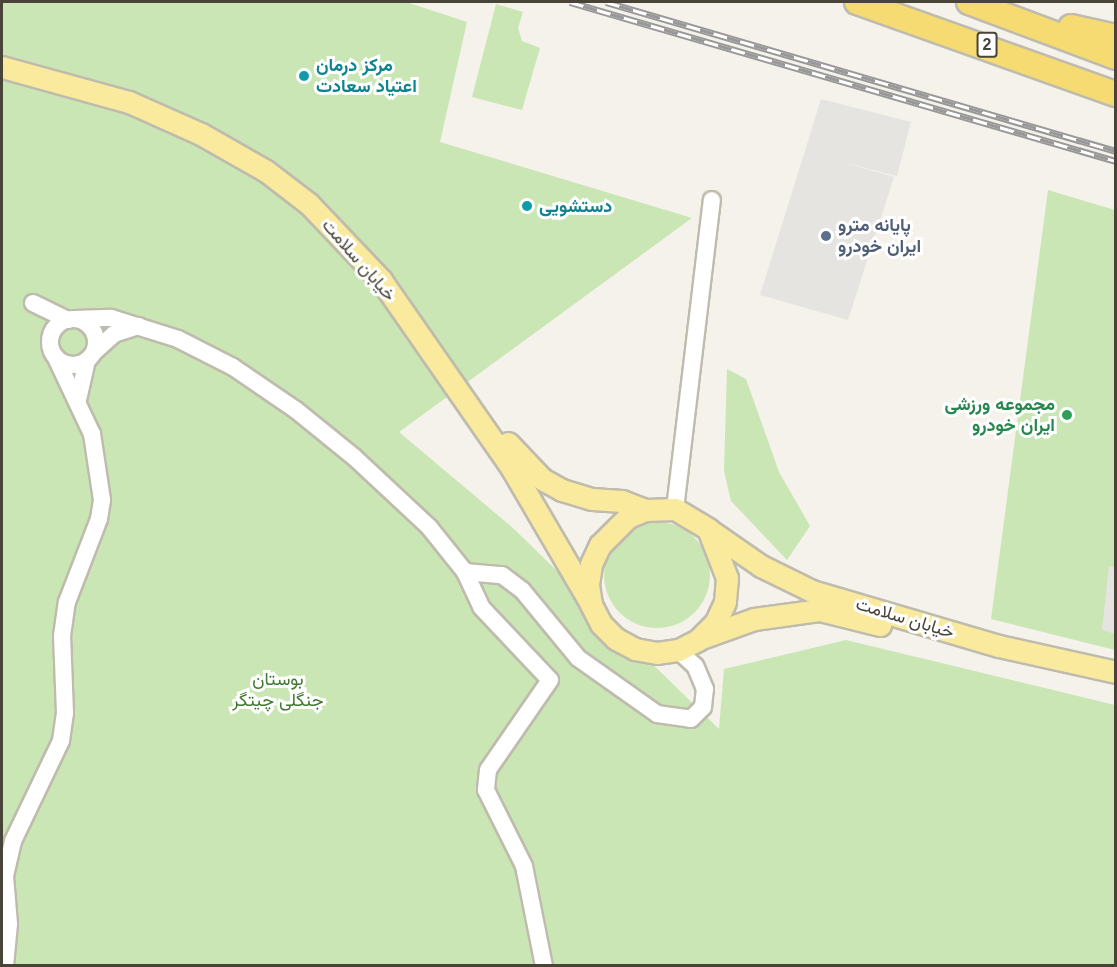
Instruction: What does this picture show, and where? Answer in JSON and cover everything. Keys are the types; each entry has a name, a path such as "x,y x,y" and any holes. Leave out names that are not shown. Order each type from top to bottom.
{"highway":[{"name":"2","path":"856,2 1116,94"},
{"name":"2","path":"977,4 1116,57"},
{"path":"977,4 1116,37"}],"main road":[{"name":"خیابان سلامت","path":"2,54 129,102 201,134 266,171 309,204 381,280 511,467 591,604"},
{"name":"خیابان سلامت","path":"2,67 30,66 163,104 240,144 321,198 352,228 523,462 562,490 592,499 622,501 645,510"},
{"path":"675,509 708,529 727,578 725,602 715,623 698,640 678,650 657,653 635,649 616,639 601,624 591,604 588,584 591,564 600,545 628,517 645,510 675,509"},
{"name":"خیابان سلامت","path":"708,529 761,566 812,591 999,646 1116,672"},
{"name":"خیابان سلامت","path":"698,640 754,619 820,610 1116,687"}],"street":[{"path":"675,509 712,200"},
{"path":"5,966 9,924 5,876 13,841 61,741 65,713 62,636 67,603 99,519 102,500 92,434 33,303 93,330 90,356 78,400"},
{"path":"50,337 55,327 72,319 111,318 140,326 178,339 233,368 296,410 354,457 429,527 465,572 481,607 550,680 488,770 486,790 524,867 544,966"},
{"path":"56,358 76,365 90,356 114,334 140,326"},
{"path":"465,572 502,575 522,590 578,658 657,714 691,719 703,707 705,689 695,666 678,650"}],"green space":[{"name":"بوستان جنگلی چیتگر","path":"2,2 406,2 467,22 440,142 692,218 399,432 513,528 719,729 724,669 846,640 1115,705 1115,965 2,966"},
{"path":"496,4 523,12 518,28 522,41 540,48 522,110 472,97"},
{"name":"مجموعه ورزشی ایران خودرو","path":"1048,190 1115,210 1115,650 991,619"},
{"path":"727,369 746,379 779,472 810,526 787,560 731,501 724,471"},
{"path":"657,522 677,526 694,538 706,555 710,575 706,595 694,612 677,624 657,628 637,624 620,612 608,595 604,575 608,555 620,538 637,526"}],"shaded area":[{"name":"پایانه مترو ایران خودرو","path":"821,99 911,122 897,176 838,161 894,177 848,320 760,295"},
{"path":"1109,566 1115,567 1115,634 1102,630"}],"railway":[{"path":"570,2 1116,161"},
{"path":"606,2 1116,151"}],"place":[{"name":"مرکز درمان اعتیاد سعادت","path":"304,76"},
{"name":"دستشویی","path":"527,206"},
{"name":"پایانه مترو ایران خودرو","path":"826,236"},
{"name":"مجموعه ورزشی ایران خودرو","path":"1067,415"}]}
